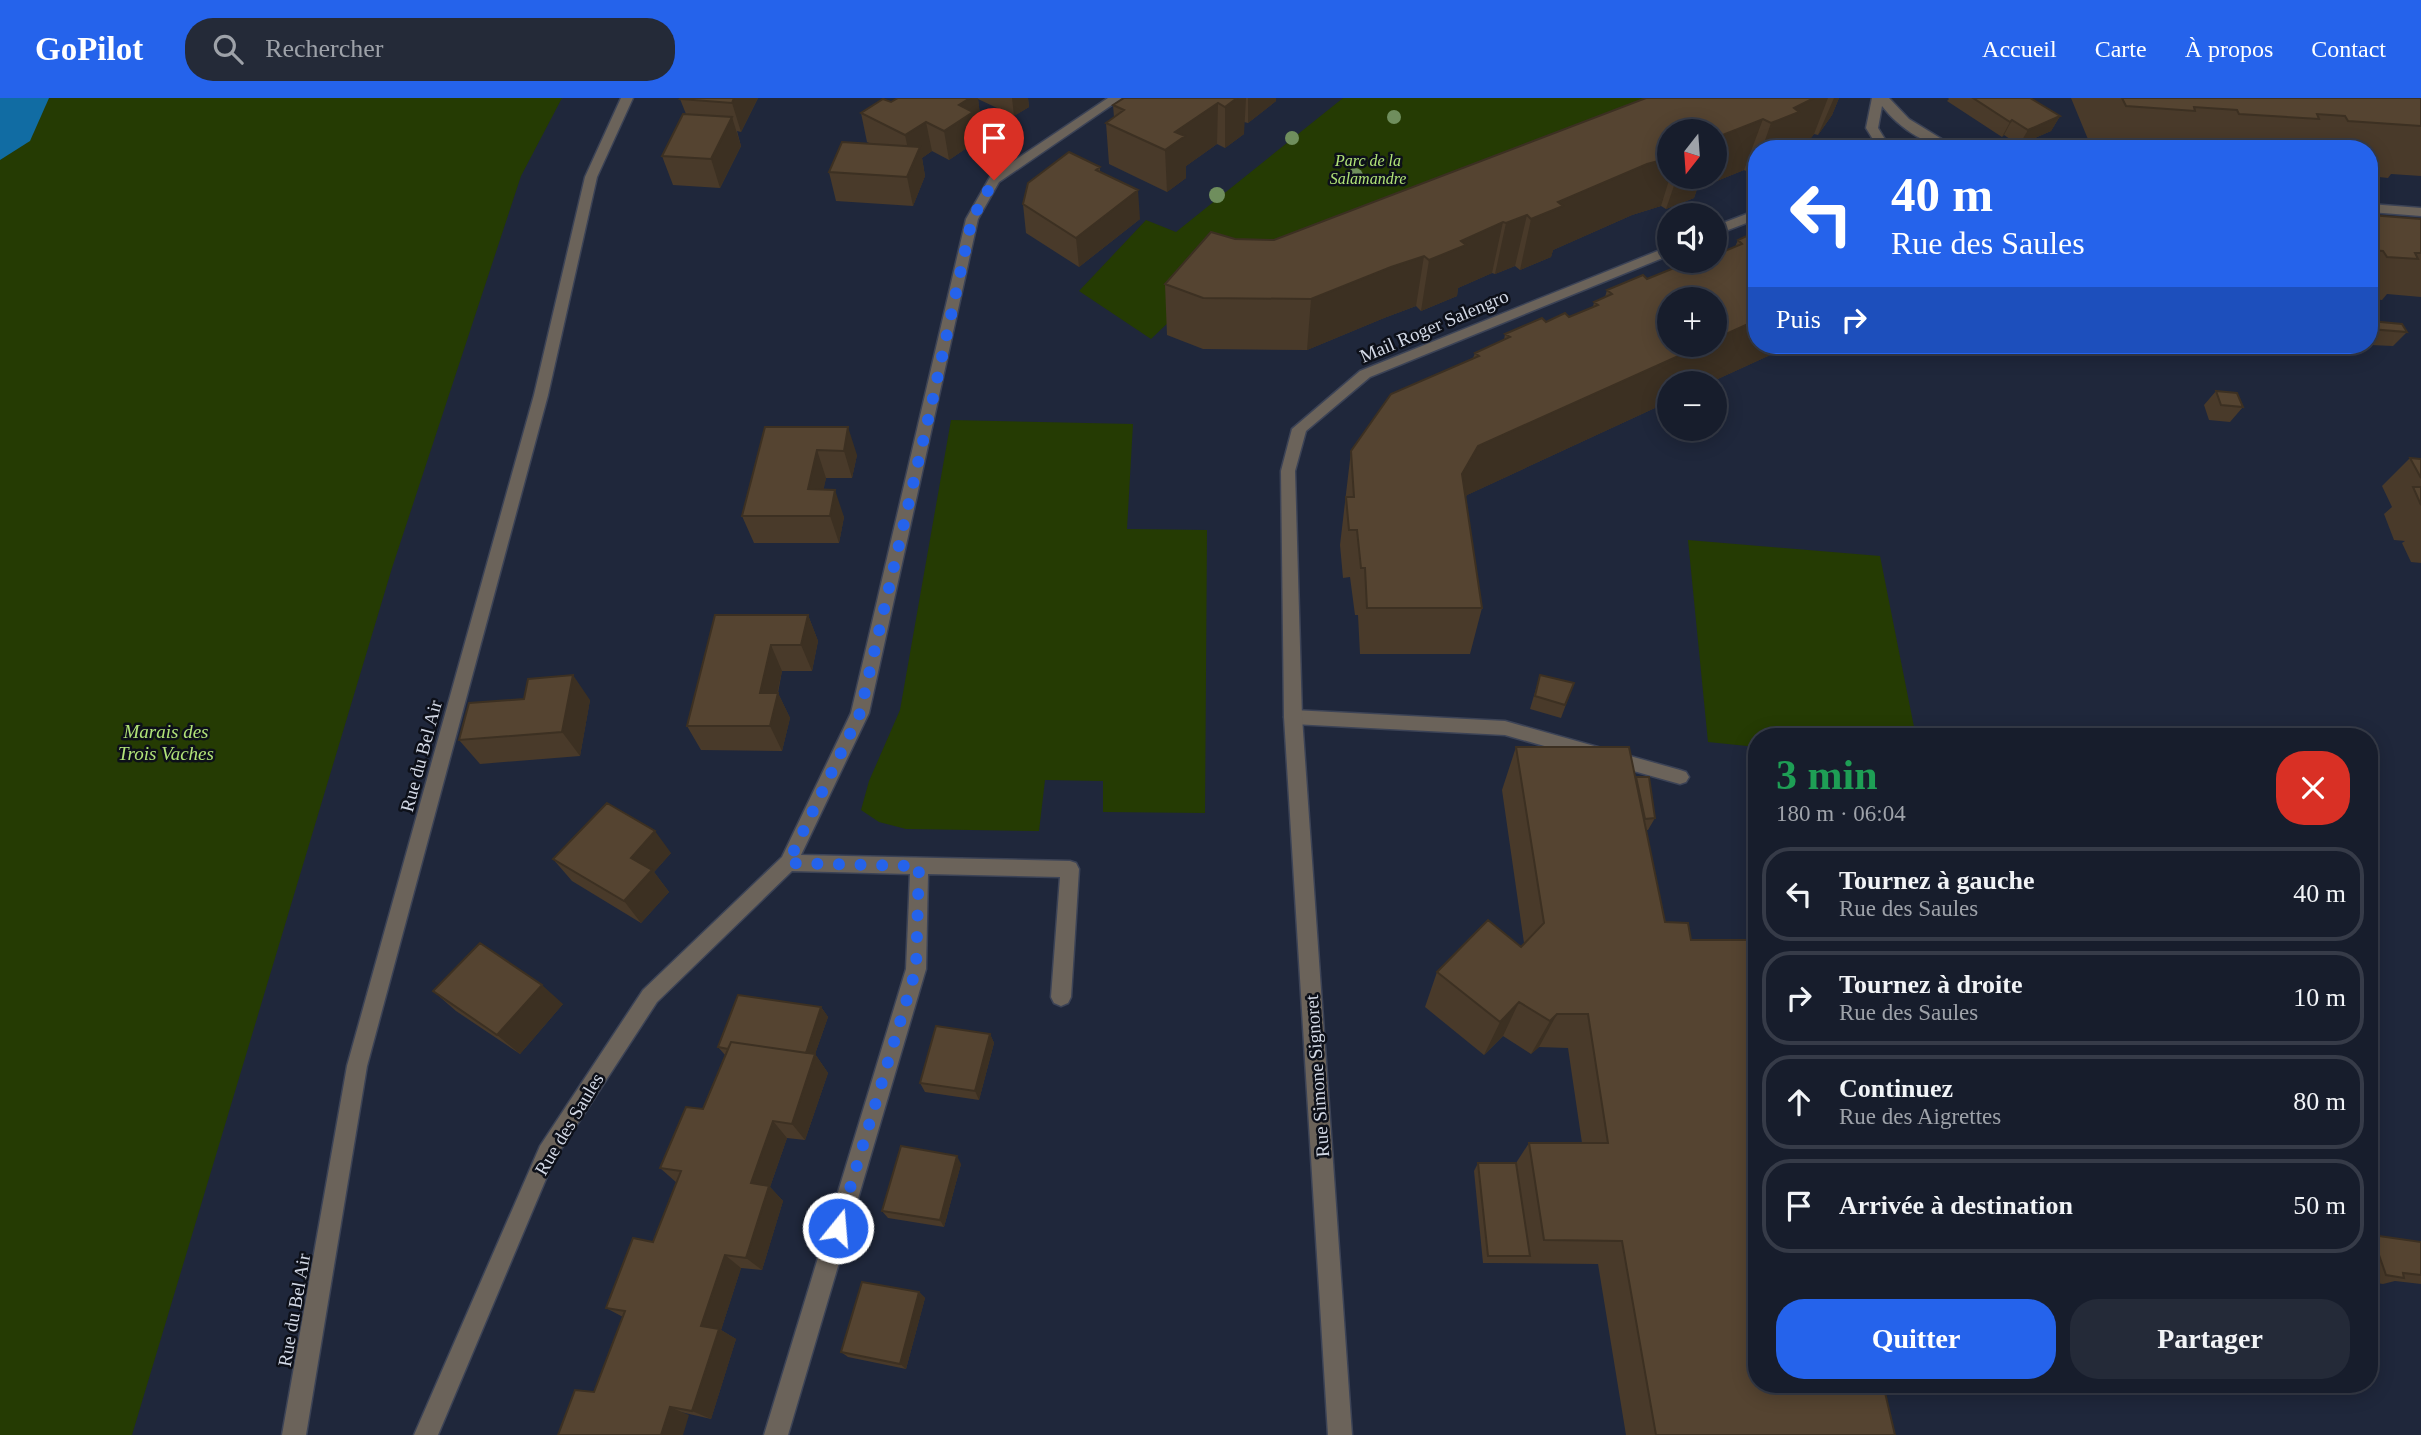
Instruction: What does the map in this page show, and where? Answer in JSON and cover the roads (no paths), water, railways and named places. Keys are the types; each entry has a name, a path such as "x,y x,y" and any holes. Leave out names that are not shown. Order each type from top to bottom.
{"street":[{"name":"Rue du Bel Air","path":"294,1435 358,1066 541,395 592,177 627,98"},
{"name":"Rue des Saules","path":"426,1435 547,1153 650,996 788,863 860,713 972,219 994,180 1116,98"},
{"path":"1879,140 1872,128 1880,98 1895,112 1938,140"},
{"path":"2378,209 2421,212"},
{"path":"1727,226 1748,218"},
{"name":"Mail Roger Salengro","path":"1293,717 1288,471 1299,429 1365,374 1657,255"},
{"path":"1293,717 1504,728 1680,777"},
{"name":"Rue Simone Signoret","path":"1293,717 1340,1435"},
{"path":"788,863 1070,869 1061,997"},
{"path":"776,1435 916,969 919,866"}],"water":[{"path":"0,98 49,98 30,141 0,160"}],"park label":[{"name":"Parc de la Salamandre","path":"1368,169"},
{"name":"Marais des Trois Vaches","path":"166,742"}]}
